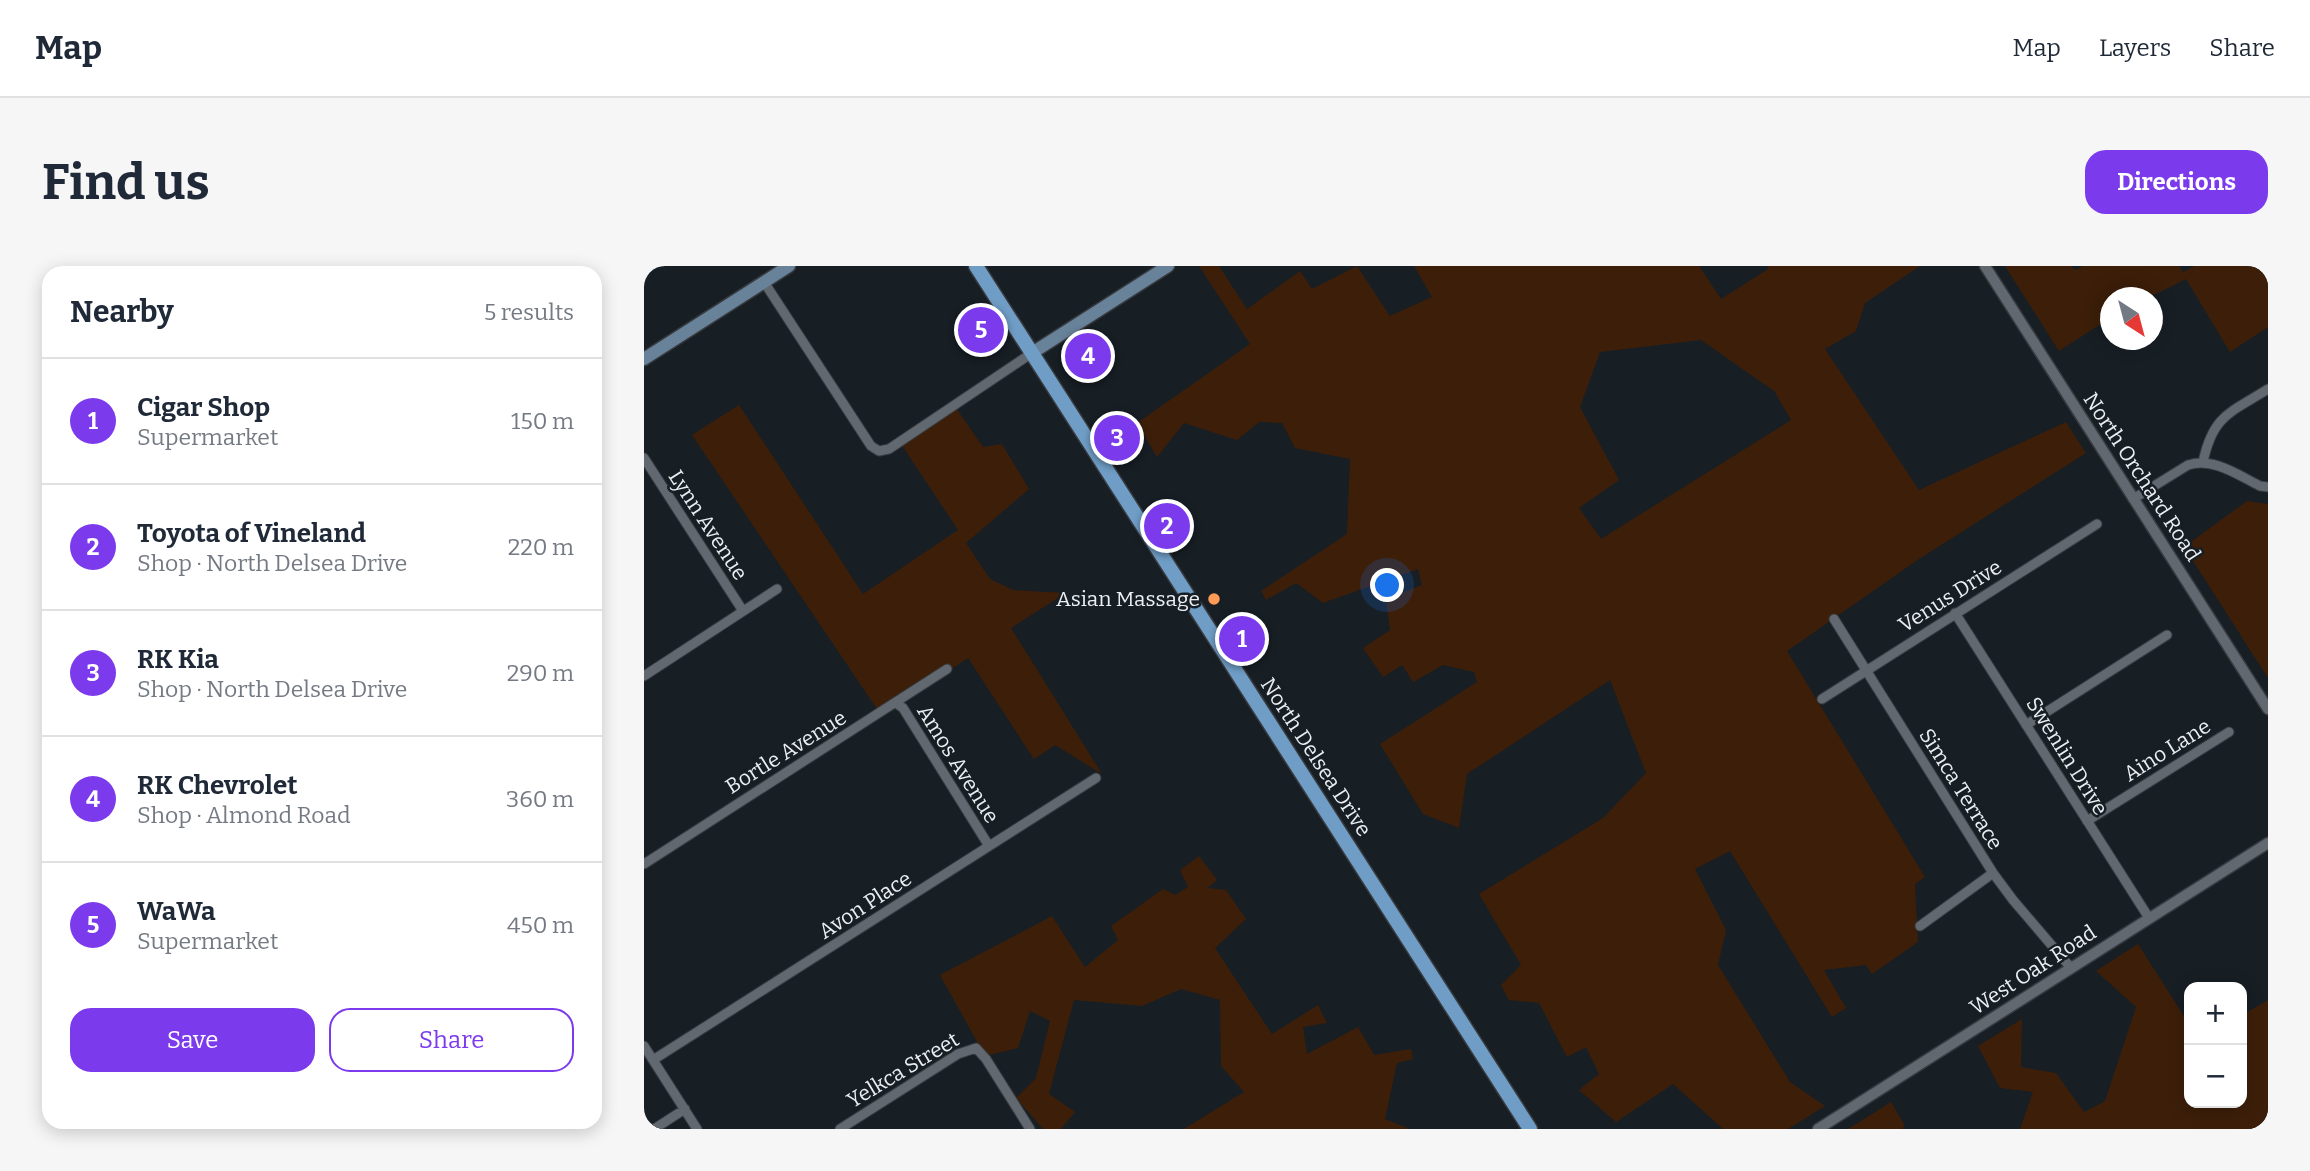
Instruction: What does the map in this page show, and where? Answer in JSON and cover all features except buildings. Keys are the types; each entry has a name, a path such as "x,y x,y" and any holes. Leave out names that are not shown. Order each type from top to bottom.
{"main road":[{"path":"644,359 789,266"},
{"name":"North Delsea Drive","path":"976,266 1530,1129"},
{"path":"1032,353 1168,266"}],"street":[{"name":"North Orchard Road","path":"1984,266 2268,709"},
{"path":"764,282 871,446 879,451 889,449 1032,353"},
{"path":"2203,462 2208,440 2218,424 2268,389"},
{"name":"Lynn Avenue","path":"644,458 743,611"},
{"path":"2133,499 2188,465 2203,462 2215,464 2260,486 2268,487"},
{"name":"Venus Drive","path":"1822,699 2097,524"},
{"path":"644,676 777,589"},
{"name":"Swenlin Drive","path":"1955,613 2149,918"},
{"name":"Simca Terrace","path":"1834,619 1993,873 2012,900 2071,968"},
{"path":"2026,725 2168,635"},
{"name":"Bortle Avenue","path":"644,864 947,669"},
{"name":"Amos Avenue","path":"896,703 903,708 989,846"},
{"name":"Aino Lane","path":"2087,821 2229,732"},
{"name":"Avon Place","path":"653,1060 1096,778"},
{"name":"West Oak Road","path":"1818,1129 2268,843"},
{"path":"1920,926 1993,873"},
{"path":"644,1046 697,1129"},
{"name":"Yelkca Street","path":"840,1129 971,1048 982,1053 1027,1128"},
{"path":"654,1129 685,1109"}],"shaded area":[{"path":"1199,266 1219,266 1247,309 1300,271 1312,289 1357,266 1390,316 1432,297 1414,266 1699,266 1721,299 1768,269 1768,266 1920,266 1865,303 1856,331 1825,349 1919,490 2066,422 2086,453 1919,559 1787,651 1925,877 1915,884 1918,942 1872,974 1866,965 1824,970 1846,1008 1832,1017 1730,851 1695,869 1726,930 1718,965 1790,1082 1825,1106 1788,1129 1723,1129 1673,1084 1616,1122 1579,1090 1599,1074 1586,1047 1567,1057 1539,1003 1509,1000 1501,985 1521,965 1479,894 1603,818 1646,773 1610,680 1467,774 1459,828 1423,814 1380,744 1477,682 1474,672 1443,665 1413,682 1402,665 1383,677 1363,648 1390,630 1386,599 1422,585 1418,569 1323,603 1296,583 1266,600 1261,591 1347,534 1350,459 1295,448 1282,423 1259,422 1237,440 1184,423 1157,457 1137,423 1250,344","holes":["1701,340 1774,391 1791,420 1601,539 1579,508 1619,480 1580,407 1600,352"]},
{"path":"2005,266 2071,266 2075,270 2083,266 2179,266 2183,272 2195,266 2268,266 2268,327 2230,352 2186,279 2163,290 2163,287 2100,287 2100,324 2059,351"},
{"path":"739,405 863,594 958,530 899,441 954,405 983,447 1002,444 1029,489 966,543 990,579 1013,590 1066,593 1011,628 1102,774 1055,745 1034,759 968,658 881,715 692,435"},
{"path":"2247,501 2268,504 2268,678 2184,547"},
{"path":"1199,856 1217,880 1208,888 1226,890 1246,919 1215,948 1272,1034 1318,1005 1327,1023 1303,1027 1307,1054 1358,1027 1374,1055 1411,1049 1413,1059 1397,1063 1385,1119 1410,1129 1184,1129 1244,1092 1221,1066 1220,1000 1181,989 1142,1006 1074,1000 1049,1094 1075,1112 1061,1129 1043,1129 1016,1098 1036,1078 1050,1021 1030,1011 1018,1048 985,1056 940,975 1052,916 1085,967 1118,940 1111,926 1163,889 1175,895 1188,887 1180,870"},
{"path":"2138,944 2184,1016 2184,1108 2247,1108 2247,1012 2268,1000 2268,1129 2020,1129 2033,1092 2000,1088 1978,1046 2022,1019 2021,1067 2056,1073 2084,1112 2105,1101 2136,1007 2096,971"},
{"path":"1891,1102 1905,1126 1902,1129 1848,1129"}],"place":[{"name":"WaWa","path":"981,330"},
{"name":"RK Chevrolet","path":"1088,356"},
{"name":"RK Kia","path":"1117,438"},
{"name":"Toyota of Vineland","path":"1167,526"},
{"name":"Asian Massage","path":"1214,599"},
{"name":"Cigar Shop","path":"1242,639"}]}
